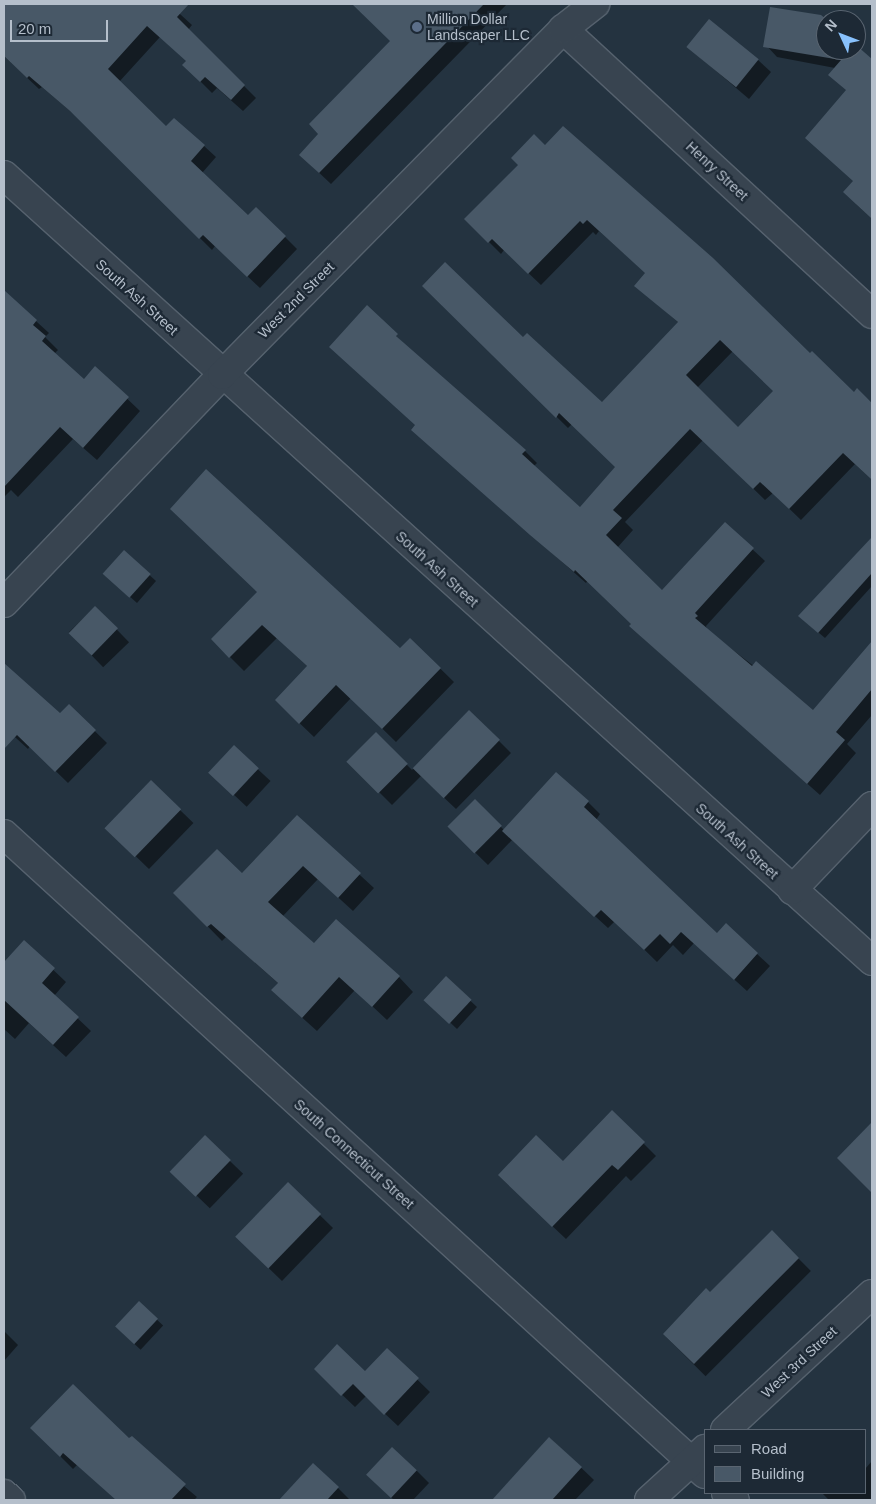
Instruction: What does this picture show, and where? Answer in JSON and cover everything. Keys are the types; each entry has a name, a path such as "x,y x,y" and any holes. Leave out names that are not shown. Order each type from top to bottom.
{"street":[{"name":"West 2nd Street","path":"4,603 222,375 563,29 595,4"},
{"name":"Henry Street","path":"563,29 872,314"},
{"name":"South Ash Street","path":"4,175 222,375 872,961"},
{"path":"792,890 872,806"},
{"name":"South Connecticut Street","path":"4,834 700,1462"},
{"name":"West 3rd Street","path":"726,1429 872,1294"},
{"path":"649,1500 700,1462"},
{"path":"4,1494 11,1500"}],"building":[{"path":"4,4 189,4 177,17 245,85 231,100 205,77 200,82 182,65 186,61 147,26 108,69 166,126 174,118 205,145 191,161 248,215 256,207 286,236 247,277 203,235 199,239 70,111 29,76 27,78 4,56"},
{"path":"352,4 484,4 319,173 299,155 318,134 309,124 390,41"},
{"path":"770,7 816,14 816,56 763,47"},
{"path":"709,19 759,59 736,87 686,47"},
{"path":"866,54 872,59 872,219 843,192 853,181 805,138 846,90 828,75 841,60 866,60"},
{"path":"563,126 713,258 810,353 812,351 854,392 857,388 872,403 872,480 843,453 789,509 760,482 753,489 690,429 613,510 622,518 606,535 662,590 725,522 754,548 695,613 698,616 695,618 752,666 756,661 813,710 872,641 872,689 836,732 845,740 807,784 629,626 631,624 575,570 574,572 530,535 411,430 415,425 329,347 367,305 398,334 396,336 526,450 522,454 580,507 615,467 559,413 556,418 422,286 445,262 523,337 527,333 602,402 678,322 634,286 645,273 587,220 583,224 580,221 528,274 492,239 488,243 464,219 518,165 511,158 534,134 545,145","holes":["720,340 773,391 738,427 686,375"]},
{"path":"4,290 37,320 33,325 46,336 42,341 84,379 95,366 129,397 83,448 60,427 4,487"},
{"path":"206,469 400,648 410,638 441,668 382,729 336,685 299,724 275,700 307,666 262,625 229,658 211,639 257,592 170,509"},
{"path":"872,537 872,573 818,633 798,616"},
{"path":"124,550 151,574 129,598 103,574"},
{"path":"95,606 118,628 92,656 69,633"},
{"path":"4,663 60,713 69,704 96,730 55,772 17,735 4,749"},
{"path":"469,710 500,740 444,798 413,768"},
{"path":"376,732 408,764 378,794 346,762"},
{"path":"234,745 259,768 233,796 208,773"},
{"path":"556,772 589,801 584,807 717,933 726,923 758,953 734,980 681,932 670,944 660,934 644,950 601,910 594,917 502,831"},
{"path":"151,780 181,809 135,857 104,828"},
{"path":"475,799 502,826 474,853 447,827"},
{"path":"297,815 361,873 338,898 303,866 268,902 314,943 336,919 400,976 372,1007 339,977 302,1018 271,990 278,983 211,924 207,927 173,893 217,849 242,873"},
{"path":"24,940 55,968 42,983 79,1017 53,1045 4,1000 4,962"},
{"path":"446,976 472,1000 449,1024 423,1000"},
{"path":"612,1110 645,1142 618,1170 612,1165 552,1227 498,1175 536,1135 563,1161"},
{"path":"872,1122 872,1193 837,1158"},
{"path":"205,1135 231,1160 195,1197 170,1172"},
{"path":"288,1182 321,1214 268,1269 235,1237"},
{"path":"772,1230 799,1258 694,1364 663,1334 706,1288 710,1292"},
{"path":"139,1301 158,1319 134,1344 115,1327"},
{"path":"337,1344 365,1371 387,1348 419,1378 384,1415 353,1384 341,1396 314,1369"},
{"path":"73,1384 129,1438 132,1436 186,1484 171,1500 116,1500 63,1453 60,1457 30,1428"},
{"path":"549,1437 582,1467 552,1500 492,1500"},
{"path":"392,1447 417,1470 391,1498 366,1475"},
{"path":"313,1463 339,1487 327,1500 279,1500"}],"place":[{"name":"Million Dollar Landscaper LLC","path":"417,27"}]}
